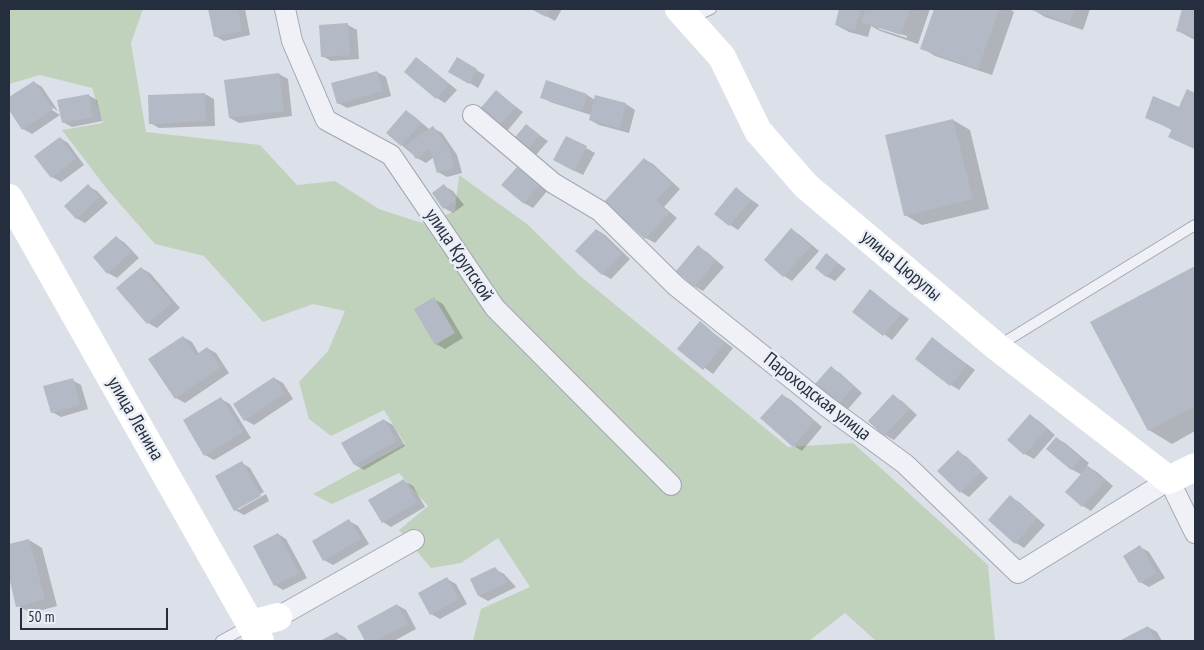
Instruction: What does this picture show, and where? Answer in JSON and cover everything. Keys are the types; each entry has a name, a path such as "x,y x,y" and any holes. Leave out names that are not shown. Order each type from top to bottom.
{"street":[{"name":"улица Крупской","path":"285,9 292,41 326,120 392,155 495,308 671,485"},
{"name":"улица Цюрупы","path":"693,12 722,58 758,130 806,186 997,346 1169,480"},
{"name":"Пароходская улица","path":"473,115 553,183 600,212 676,286 826,406 905,464 1018,572 1169,480"},
{"name":"улица Ленина","path":"9,198 255,633"},
{"path":"1195,467 1169,480 1195,533"},
{"path":"255,633 278,617 414,540"}],"lane":[{"path":"997,346 1195,225"},
{"path":"221,641 255,633"}],"green space":[{"path":"9,9 143,9 131,43 146,132 260,145 297,185 335,181 379,209 425,224 455,211 459,175 527,224 579,275 788,447 853,443 988,565 995,641 876,641 845,613 809,641 473,641 481,609 530,587 498,538 461,563 431,568 399,530 428,506 399,473 332,504 313,494 405,444 384,410 331,436 309,419 299,382 328,351 345,311 313,304 263,322 204,256 155,244 107,189 62,130 103,123 92,88 40,75 9,84"}],"building":[{"path":"208,9 238,9 242,31 214,37"},
{"path":"531,9 550,9 546,17"},
{"path":"839,9 861,9 855,30 835,25"},
{"path":"866,9 910,9 901,35 861,22"},
{"path":"934,9 999,9 978,69 920,49"},
{"path":"1029,9 1075,9 1069,23"},
{"path":"1182,9 1195,9 1195,37 1176,31"},
{"path":"348,23 350,55 321,57 319,25"},
{"path":"416,57 449,84 436,99 404,72"},
{"path":"457,57 477,69 469,84 448,72"},
{"path":"377,71 383,91 337,104 331,83"},
{"path":"279,73 284,111 229,118 224,80"},
{"path":"546,80 587,94 582,111 540,98"},
{"path":"34,81 53,109 22,130 9,110 9,97"},
{"path":"1187,89 1195,93 1195,149 1168,137 1172,129 1145,118 1153,96 1179,107"},
{"path":"496,90 516,107 499,126 479,110"},
{"path":"205,93 206,121 149,124 148,95"},
{"path":"89,94 93,117 62,123 57,100"},
{"path":"595,95 626,103 620,128 589,120"},
{"path":"406,110 421,123 401,146 386,133"},
{"path":"953,119 973,199 904,216 885,135"},
{"path":"526,124 540,135 526,152 512,141"},
{"path":"433,126 449,148 454,168 437,173 430,149 416,159 406,145"},
{"path":"566,136 587,146 574,171 553,160"},
{"path":"60,137 76,159 51,178 34,156"},
{"path":"644,158 672,183 656,201 669,213 645,239 604,202"},
{"path":"517,167 539,185 524,204 501,185"},
{"path":"88,184 100,197 76,219 64,206"},
{"path":"444,184 456,200 443,209 432,193"},
{"path":"736,187 751,200 729,226 714,214"},
{"path":"791,228 811,246 783,277 764,260"},
{"path":"596,229 622,254 602,275 575,251"},
{"path":"116,236 131,252 107,274 93,257"},
{"path":"698,245 716,261 694,287 676,271"},
{"path":"826,253 838,263 826,277 815,268"},
{"path":"1195,266 1195,406 1148,431 1090,322"},
{"path":"141,267 172,303 147,324 116,288"},
{"path":"870,289 901,314 883,336 852,312"},
{"path":"434,297 455,333 435,345 414,309"},
{"path":"700,321 725,343 703,370 677,349"},
{"path":"183,336 196,355 207,347 221,367 175,399 148,359"},
{"path":"932,337 967,365 950,386 915,359"},
{"path":"831,366 854,387 838,405 815,384"},
{"path":"274,377 285,393 244,421 233,404"},
{"path":"73,378 80,405 51,413 43,386"},
{"path":"782,394 814,422 793,447 760,418"},
{"path":"893,394 909,409 884,436 868,421"},
{"path":"221,397 243,432 204,456 183,420"},
{"path":"1030,414 1047,429 1024,455 1007,440"},
{"path":"384,419 397,441 354,465 341,443"},
{"path":"1056,437 1081,458 1071,470 1046,449"},
{"path":"958,450 981,472 960,493 937,471"},
{"path":"242,461 261,496 234,511 215,476"},
{"path":"1088,466 1105,481 1082,507 1065,492"},
{"path":"404,479 417,502 382,523 368,500"},
{"path":"1010,495 1037,519 1015,544 988,520"},
{"path":"349,519 361,539 323,561 312,541"},
{"path":"278,533 299,573 274,586 253,546"},
{"path":"29,539 45,599 16,607 9,577 9,544"},
{"path":"1140,545 1157,573 1139,583 1123,556"},
{"path":"495,567 508,582 478,596 470,579"},
{"path":"447,577 459,599 430,615 418,593"},
{"path":"397,604 408,624 376,641 365,641 357,626"},
{"path":"1148,626 1156,641 1119,641"},
{"path":"337,632 342,641 320,641"}]}
